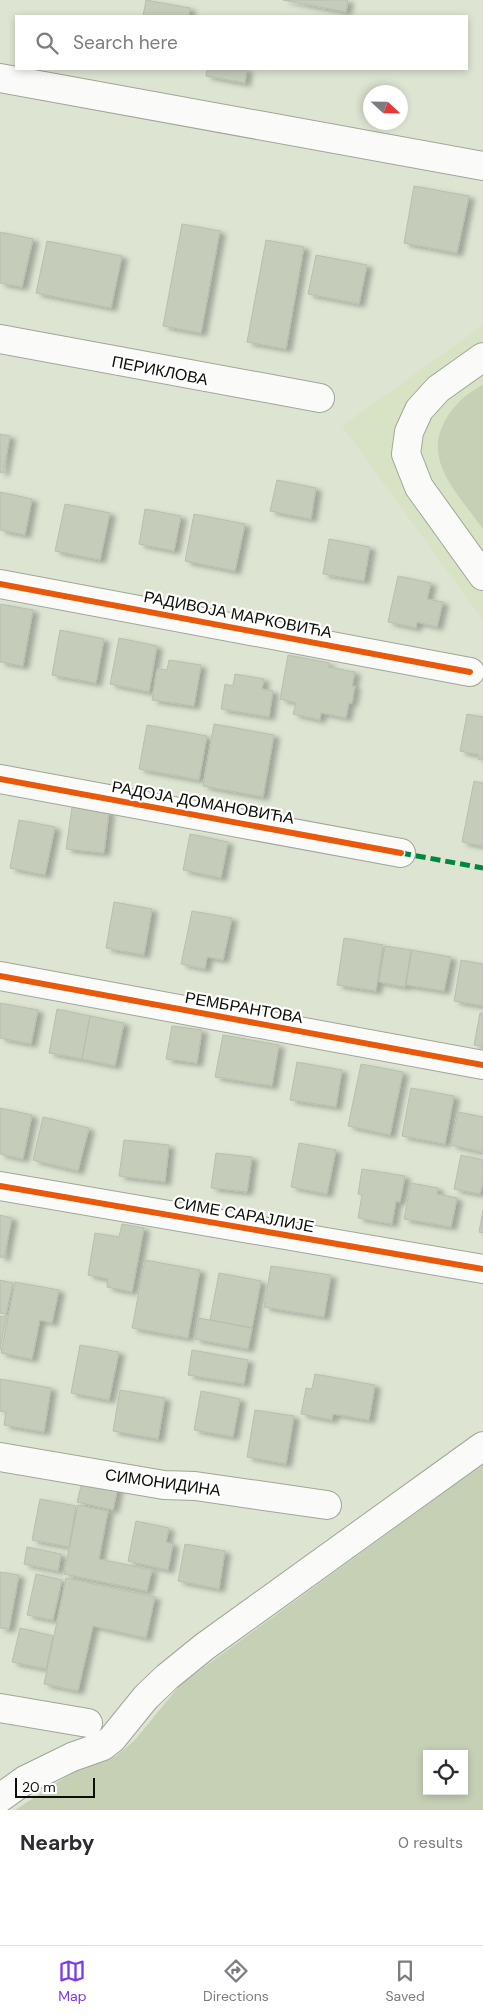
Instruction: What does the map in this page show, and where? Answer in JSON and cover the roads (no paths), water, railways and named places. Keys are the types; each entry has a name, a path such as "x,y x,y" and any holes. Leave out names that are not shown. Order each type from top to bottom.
{"street":[{"path":"0,78 483,166"},
{"name":"ПЕРИКЛОВА","path":"0,339 320,398"},
{"path":"483,358 438,389 419,410 409,432 406,454 419,487 483,576"},
{"name":"РАДИВОЈА МАРКОВИЋА","path":"0,584 470,672"},
{"name":"РАДОЈА ДОМАНОВИЋА","path":"0,779 401,853"},
{"name":"РЕМБРАНТОВА","path":"0,976 483,1065"},
{"name":"СИМЕ САРАЈЛИЈЕ","path":"0,1186 483,1269"},
{"path":"0,1798 33,1776 72,1757 103,1746 112,1739 146,1698 167,1677 204,1648 483,1446"},
{"name":"СИМОНИДИНА","path":"0,1457 164,1485 195,1486 327,1505"},
{"path":"0,1708 88,1723"}]}
